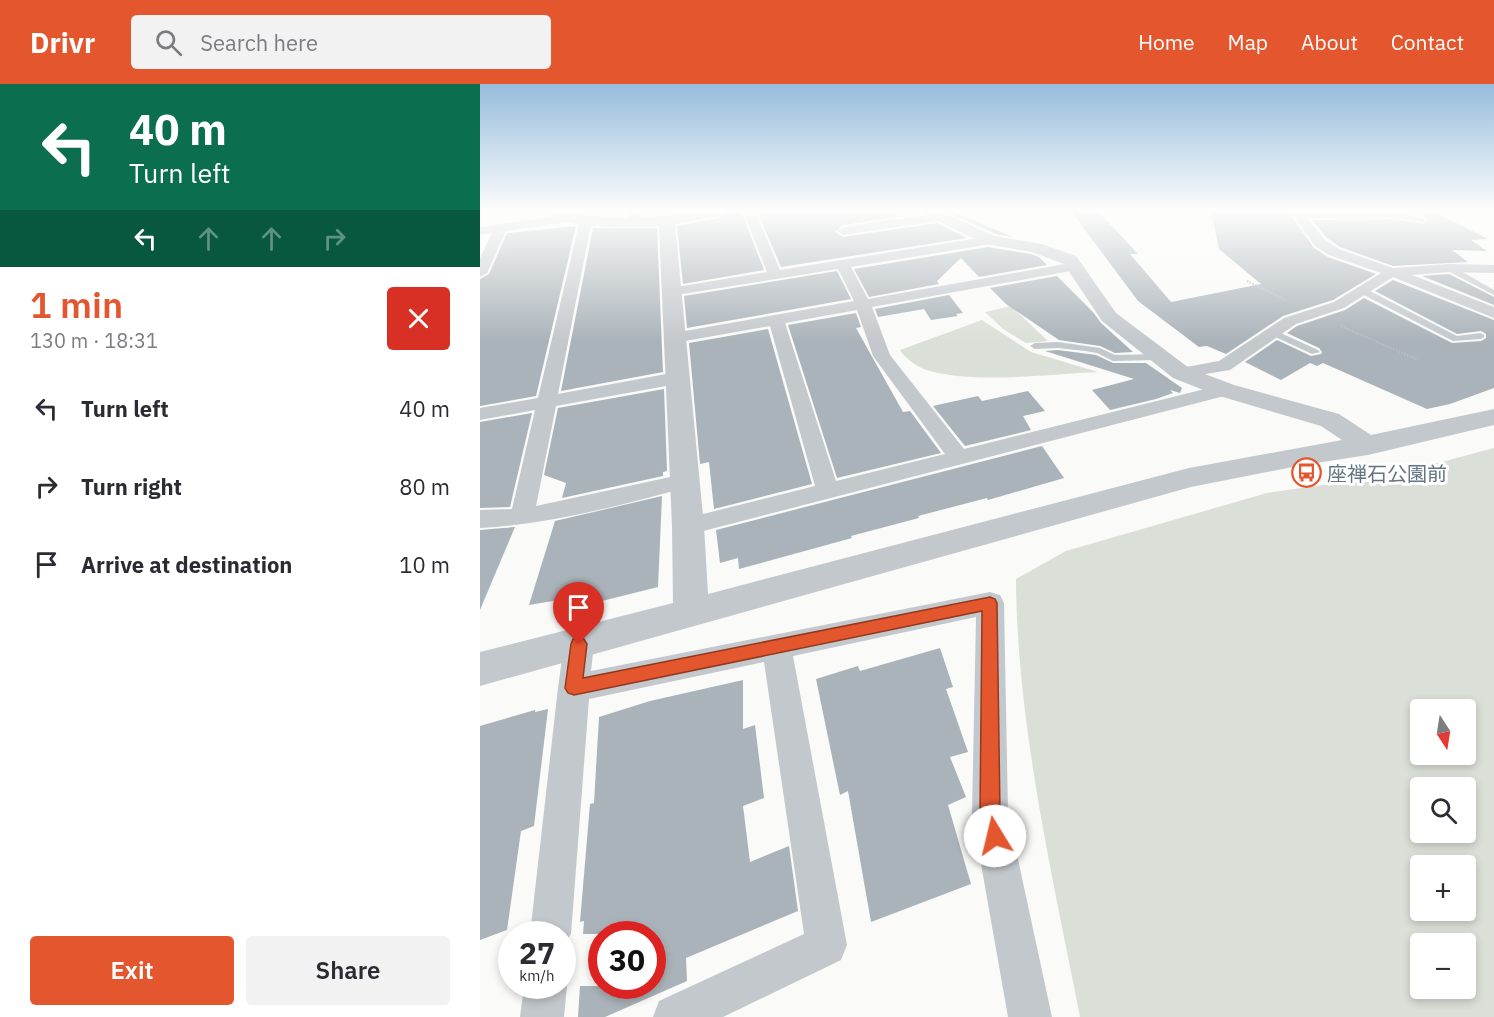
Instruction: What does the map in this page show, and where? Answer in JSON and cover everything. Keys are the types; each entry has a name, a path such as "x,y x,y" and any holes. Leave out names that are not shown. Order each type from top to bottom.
{"street":[{"path":"480,273 489,255"},
{"path":"522,517 575,255"},
{"path":"668,255 688,526 691,613"},
{"path":"767,255 775,275"},
{"path":"860,255 864,261"},
{"path":"670,292 903,255"},
{"path":"1058,255 1076,266 1090,291 1109,317 1181,373 1225,390 1330,420 1368,446"},
{"path":"1341,255 1392,272 1494,313"},
{"path":"842,264 863,304 882,356 958,456"},
{"path":"674,338 1076,266"},
{"path":"1181,373 1224,366 1290,321 1339,305 1392,272 1449,268 1494,269"},
{"path":"776,319 828,490"},
{"path":"480,414 677,378"},
{"path":"688,526 1225,390"},
{"path":"480,669 1189,478 1237,467 1368,446 1494,417"},
{"path":"480,519 522,517 684,481"},
{"path":"574,688 990,603 990,813 1030,1017"},
{"path":"551,921 579,644"},
{"path":"675,1017 826,945 777,648"},
{"path":"542,1017 544,999"}],"lane":[{"path":"1449,268 1494,293"},
{"path":"1363,291 1456,339 1481,336"},
{"path":"1272,332 1315,352"},
{"path":"1035,346 1058,345 1085,348 1100,351 1113,358 1158,357"}],"path":[{"path":"1247,281 1313,314 1418,360"}],"shaded area":[{"path":"1011,306 1048,341 1026,343 1003,329 985,312"},
{"path":"982,320 1031,352 1098,372 991,378 949,375 921,368 900,350"},
{"path":"1494,448 1494,1017 1080,1017 1029,744 1022,688 1016,579 1066,551 1267,493 1393,475"}],"building":[{"path":"498,255 569,255 536,396 480,406 480,279 489,274"},
{"path":"588,255 658,255 663,372 561,391"},
{"path":"680,255 758,255 764,270 683,284"},
{"path":"776,255 861,255 781,267"},
{"path":"942,255 1032,255 1039,257 1047,265 979,277 961,258 937,281 939,284 869,297 854,269"},
{"path":"1103,255 1130,255 1171,302 1261,284 1226,255 1324,255 1376,274 1333,300 1283,316 1226,354 1207,346 1199,347 1138,301"},
{"path":"1361,255 1458,255 1468,262 1393,266"},
{"path":"837,271 851,299 687,328 684,296"},
{"path":"1449,274 1494,297 1494,305 1422,276"},
{"path":"1057,276 1101,323 1133,352 1115,353 1100,346 1059,340 1006,304 990,288"},
{"path":"1393,280 1494,320 1494,388 1450,404 1427,409 1323,363 1317,366 1310,363 1281,380 1245,362 1277,340 1311,356 1321,354 1319,348 1287,333 1297,326 1345,310 1364,298 1452,343 1481,341 1486,338 1486,334 1481,331 1457,334 1375,291"},
{"path":"949,295 963,313 956,314 958,316 931,320 924,309 878,317 875,309"},
{"path":"856,313 861,327 856,328 903,412 910,411 941,453 837,478 788,325"},
{"path":"768,329 812,484 714,509 709,462 700,464 689,343"},
{"path":"1058,350 1096,355 1113,363 1146,363 1182,388 1180,393 1170,390 1173,393 1110,410 1092,390 1134,379 1045,351"},
{"path":"664,389 667,471 663,472 663,476 562,498 566,483 544,475 558,408"},
{"path":"1028,391 1045,411 1023,416 1031,430 965,446 933,406 978,396 982,401"},
{"path":"532,413 510,507 480,508 480,422"},
{"path":"1042,446 1064,478 988,500 987,498 918,516 919,518 851,536 852,538 739,569 738,558 720,563 716,530"},
{"path":"662,496 658,587 594,603 595,594 529,605 555,521"},
{"path":"515,527 480,610 480,530"},
{"path":"940,648 953,687 946,689 968,752 950,757 966,797 948,805 971,884 871,922 848,791 840,795 816,679 858,666 860,671"},
{"path":"743,680 743,729 755,725 764,798 743,806 750,862 789,846 798,911 686,958 687,981 666,990 666,921 588,921 588,934 583,934 584,921 580,922 590,804 594,803 599,717 650,701"},
{"path":"548,709 534,826 521,831 508,921 498,921 498,933 480,940 480,726 535,710 535,712"},
{"path":"580,986 588,986 588,999 646,999 605,1017 578,1017"}],"place":[{"name":"座禅石公園前","path":"1306,473"}],"route":[{"path":"579,644 574,688 990,603 990,813 995,836"}]}
